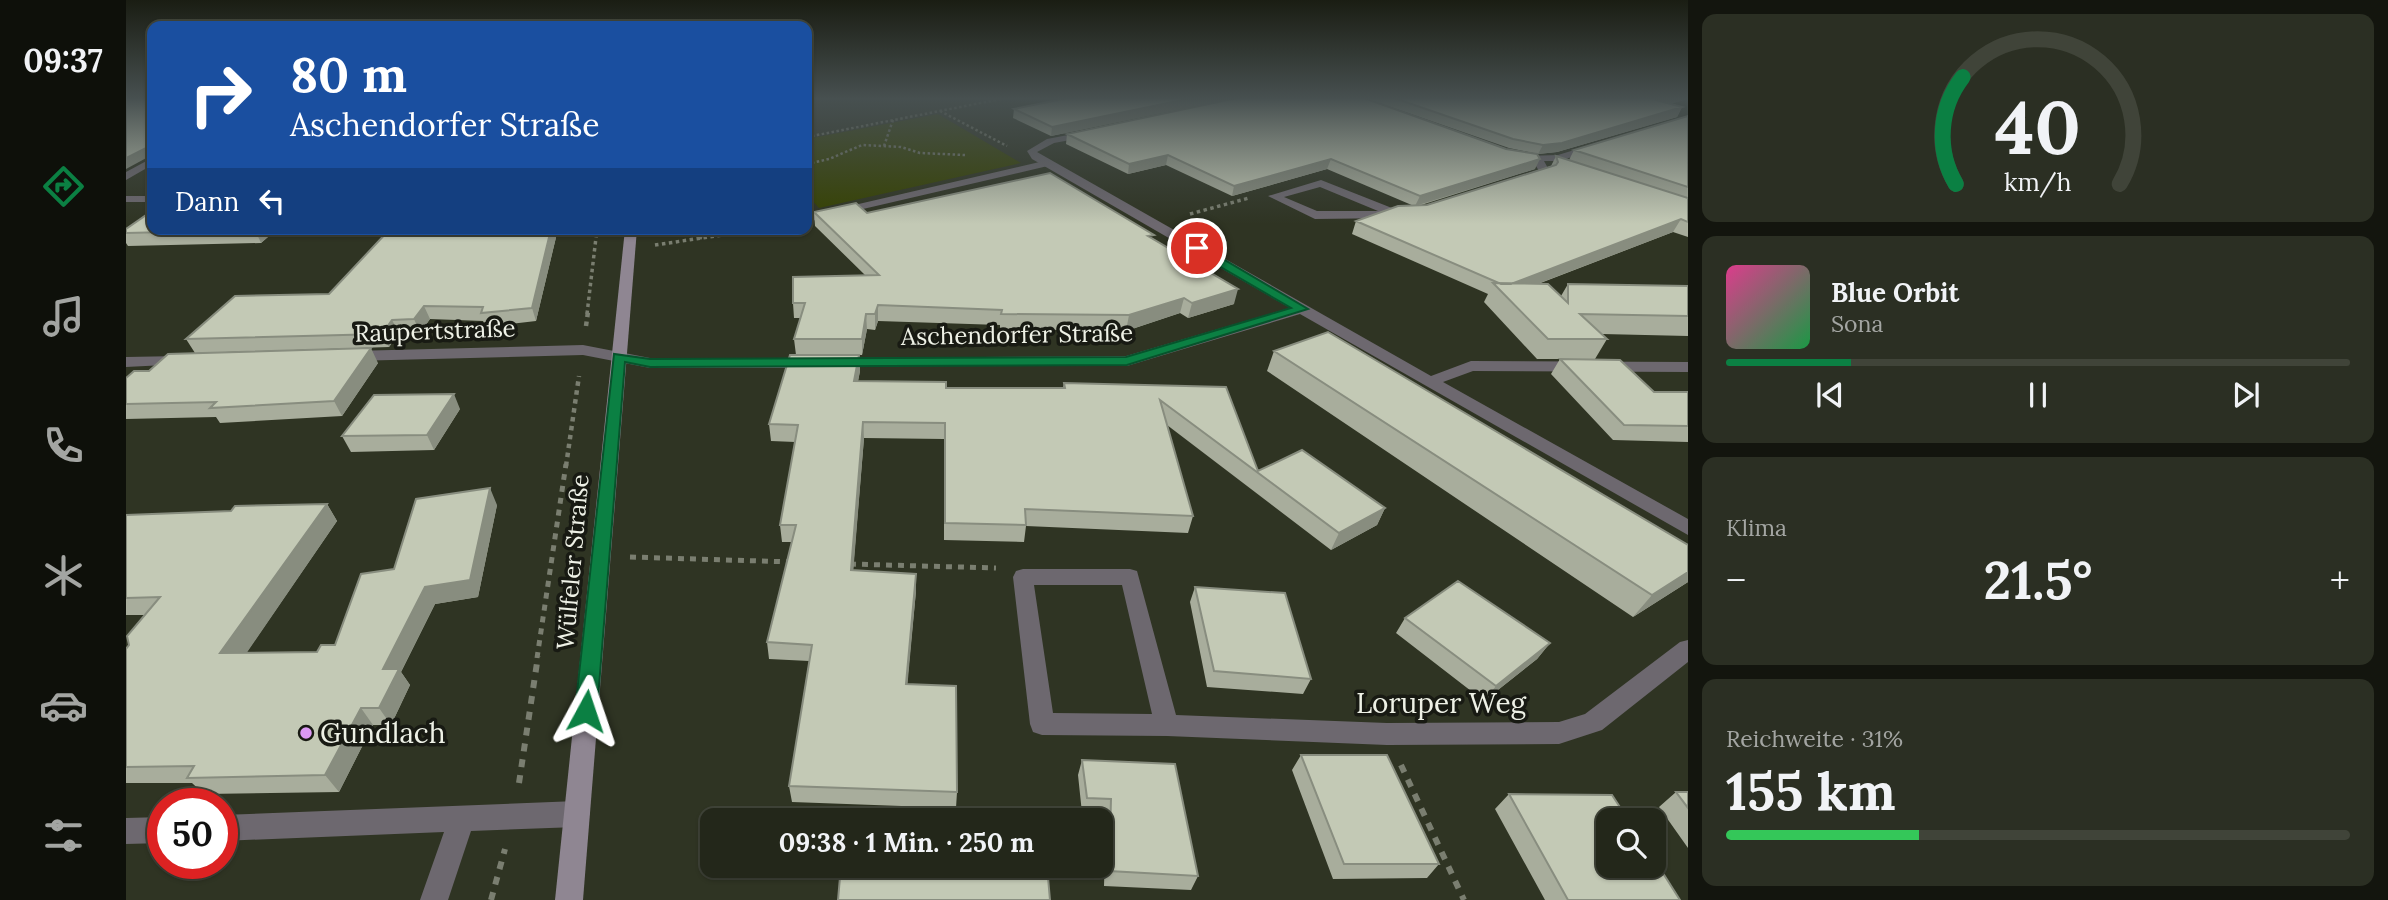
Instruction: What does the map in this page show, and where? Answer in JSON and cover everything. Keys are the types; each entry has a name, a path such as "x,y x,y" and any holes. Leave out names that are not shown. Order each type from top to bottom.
{"main road":[{"name":"Wülfeler Straße","path":"569,900 630,235"}],"street":[{"path":"1061,140 1036,147 1032,152 1688,528"},
{"path":"1542,160 1611,142"},
{"path":"1516,156 1573,168"},
{"path":"1521,180 1545,173 1542,160"},
{"path":"812,218 1048,163"},
{"path":"126,177 147,164"},
{"path":"1321,183 1402,213 1315,215 1274,195 1321,183"},
{"path":"126,199 147,199"},
{"name":"Aschendorfer Straße","path":"619,356 650,363 1127,361 1302,309"},
{"name":"Raupertstraße","path":"334,357 583,350 619,356"},
{"path":"126,362 195,360"},
{"path":"1432,380 1471,366 1688,367"},
{"path":"1023,577 1130,578 1167,725"},
{"name":"Loruper Weg","path":"1023,577 1042,724 1167,725 1387,734 1559,733 1592,722 1688,649"},
{"path":"238,827 577,814"},
{"path":"434,900 462,818"},
{"path":"126,831 147,830"}],"path":[{"path":"884,146 886,140"},
{"path":"993,140 1032,152"},
{"path":"812,163 829,159 853,147 884,146 913,149 920,153 971,155"},
{"path":"1155,224 1255,196 1274,195"},
{"path":"491,900 513,817 583,350 596,235"},
{"path":"700,239 702,235"},
{"path":"628,248 725,235"},
{"path":"600,556 807,562"},
{"path":"849,564 1000,568 1023,577"},
{"path":"1387,734 1464,900"}],"green space":[{"path":"812,140 982,140 1021,163 819,208 812,200"}],"building":[{"path":"126,140 147,140 147,148 126,158"},
{"path":"1079,140 1481,140 1506,149 1537,154 1540,159 1420,196 1331,159 1234,186 1168,155 1129,164"},
{"path":"1518,140 1572,140 1562,143 1543,145"},
{"path":"1608,140 1688,140 1688,187 1574,150"},
{"path":"1556,156 1688,198 1688,222 1681,219 1511,284 1501,284 1356,221 1398,206 1427,205 1556,165"},
{"path":"1050,173 1154,235 1148,236 1238,289 1192,303 1184,298 1129,315 1001,314 1002,310 878,305 875,314 866,314 862,339 794,339 805,303 793,303 793,277 879,275 814,212 856,203 867,213"},
{"path":"147,214 147,233 126,233 126,229"},
{"path":"384,235 550,235 532,308 481,313 483,307 424,306 414,319 392,320 382,334 186,339 235,296 329,294"},
{"path":"1493,283 1548,284 1568,303 1568,284 1688,286 1688,316 1580,314 1607,339 1548,339"},
{"path":"1328,332 1688,545 1688,572 1652,595 1274,351"},
{"path":"371,348 334,401 210,408 216,402 126,404 126,378 134,371 149,371 168,354"},
{"path":"790,355 859,355 854,381 946,382 946,388 1065,388 1064,383 1226,387 1258,471 1302,450 1385,508 1339,533 1160,400 1193,516 1025,509 1026,525 945,523 945,423 863,422 851,570 916,574 906,684 956,686 957,792 789,786 812,645 767,642 796,525 780,525 798,425 769,424"},
{"path":"1560,359 1620,360 1654,392 1688,392 1688,426 1624,425"},
{"path":"454,394 427,435 342,436 374,395"},
{"path":"490,488 470,580 425,587 383,669 399,669 379,708 361,708 325,775 187,778 194,766 126,767 127,636 160,597 126,598 126,515 231,511 235,506 327,504 220,653 317,652 321,645 335,645 361,574 394,569 416,499"},
{"path":"1458,581 1550,643 1496,686 1405,618"},
{"path":"1195,587 1285,593 1311,679 1214,671"},
{"path":"1301,755 1387,755 1439,864 1344,864"},
{"path":"1082,760 1175,764 1198,876 1113,871 1111,799 1087,798"},
{"path":"1676,792 1688,792 1688,808"},
{"path":"1509,794 1612,795 1620,808 1596,808 1596,878 1666,878 1680,900 1568,900"},
{"path":"840,878 1048,878 1050,900 838,900"}],"place":[{"name":"Gundlach","path":"306,733"}],"route":[{"path":"586,711 619,356 650,363 1127,361 1162,353 1302,309 1197,248"}]}
